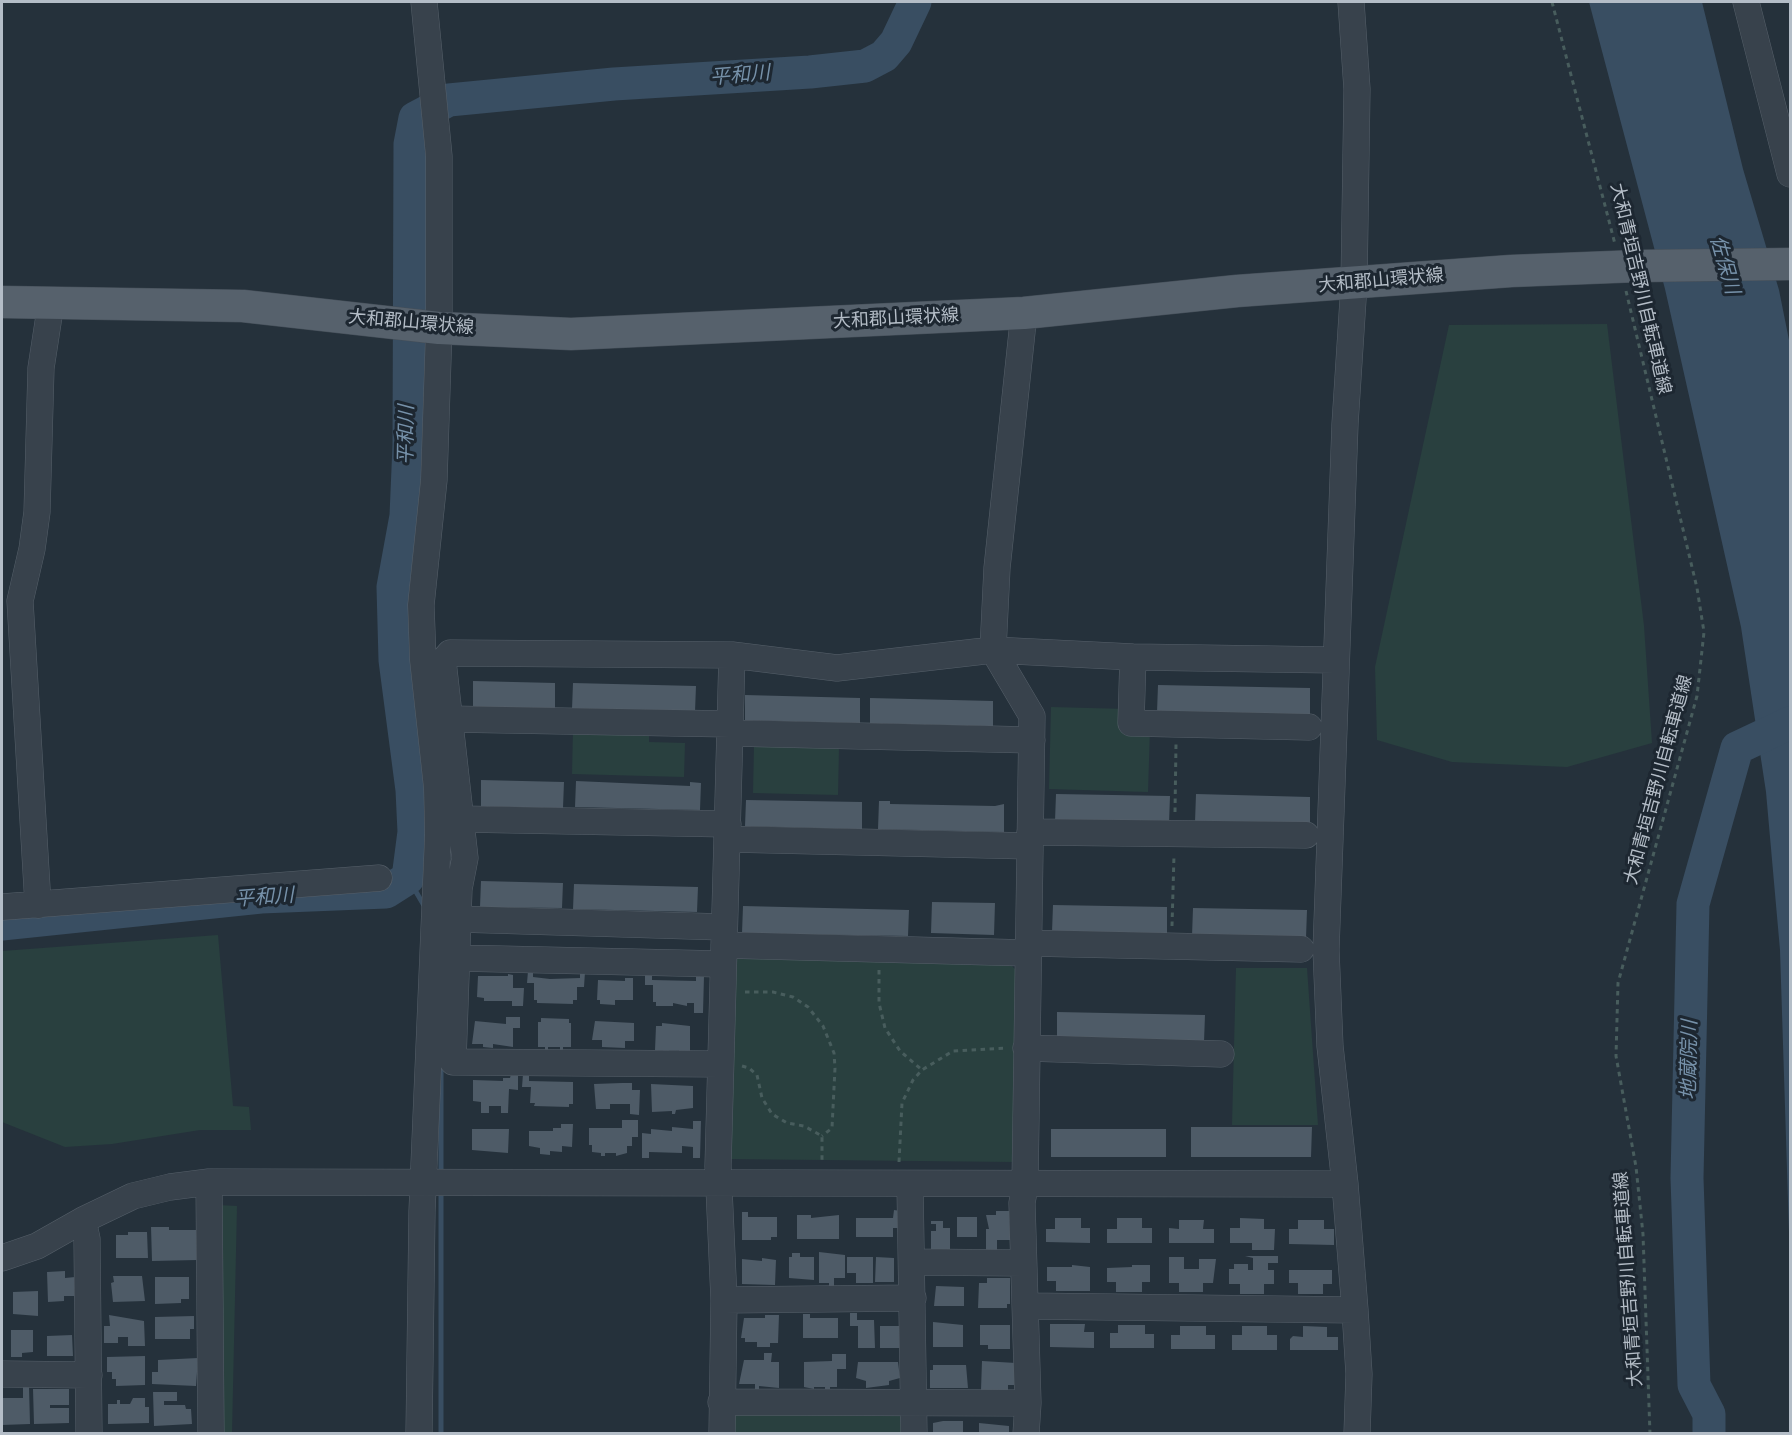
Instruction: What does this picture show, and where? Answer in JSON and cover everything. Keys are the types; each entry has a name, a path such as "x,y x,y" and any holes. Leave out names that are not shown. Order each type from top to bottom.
{"main road":[{"name":"大和郡山環状線","path":"2,302 243,306 416,325 571,334 1023,313 1238,291 1511,271 1629,266 1791,264"}],"street":[{"path":"419,1434 422,1211 436,907 437,788 423,660 421,604 434,480 416,325 439,156 424,2"},
{"path":"1351,2 1357,89 1354,284 1345,424 1335,660 1326,950 1330,1046 1345,1184 1359,1374 1356,1434"},
{"path":"1746,2 1791,174"},
{"path":"38,905 20,601 32,549 37,512 41,368 51,303"},
{"path":"1023,313 998,568 993,650 1032,716 1028,948 1016,1048 1025,1185 1022,1203 1028,1403 1026,1434"},
{"path":"720,1064 453,1062 459,889 465,858 443,661 450,653 732,655 837,668 993,650 1133,657 1335,660"},
{"path":"722,1434 724,1300 718,1184 721,992 732,655"},
{"path":"1133,657 1131,723 1309,727"},
{"path":"449,719 1032,740"},
{"path":"461,819 728,831 1030,839 1306,835"},
{"path":"2,907 379,878"},
{"path":"458,919 723,945"},
{"path":"456,958 723,945 1301,949"},
{"path":"1016,1048 1221,1054"},
{"path":"2,1258 37,1246 83,1220 133,1196 170,1187 209,1182 718,1184 905,1176 1025,1185 1345,1184"},
{"path":"905,1176 912,1262 914,1434"},
{"path":"209,1182 211,1434"},
{"path":"83,1220 87,1239 89,1434"},
{"path":"912,1262 1023,1263"},
{"path":"724,1300 913,1298"},
{"path":"1026,1306 1355,1310"},
{"path":"2,1374 89,1374"},
{"path":"721,1402 1028,1403"}],"path":[{"name":"大和青垣吉野川自転車道線","path":"1552,2 1594,156 1629,266 1697,588 1704,632 1698,696 1618,983 1616,1056 1636,1167 1643,1234 1650,1434"},
{"path":"879,974 879,1003 885,1028 900,1051 922,1070"},
{"path":"721,992 783,994 814,1013 823,1026 834,1053 832,1128 822,1136"},
{"path":"905,1176 902,1103 910,1085 922,1070 953,1051 1016,1048"},
{"path":"720,1064 749,1068 757,1075 765,1104 772,1114 787,1123 804,1126 822,1136"},
{"path":"822,1136 822,1167"}],"green space":[{"path":"1607,324 1644,626 1652,743 1567,767 1452,762 1377,740 1375,667 1449,325"},
{"path":"1051,707 1127,709 1150,729 1148,792 1049,789"},
{"path":"573,729 649,731 649,742 685,743 684,777 572,774"},
{"path":"754,746 839,748 838,795 753,793"},
{"path":"218,935 233,1106 249,1107 251,1130 200,1130 112,1144 65,1147 2,1122 2,951"},
{"path":"740,956 1009,963 1018,972 1014,1162 727,1159 730,967"},
{"path":"1236,968 1307,968 1318,1125 1232,1125"},
{"path":"218,1205 237,1206 232,1433 218,1434"},
{"path":"737,1411 899,1412 906,1421 906,1433 729,1434 728,1419"}],"water":[{"name":"佐保川","path":"1589,2 1702,2 1743,169 1779,290 1790,345 1790,1264 1780,950 1766,792 1741,627 1665,289"}],"building":[{"path":"473,681 555,683 555,709 473,707"},
{"path":"573,683 696,686 695,712 572,709"},
{"path":"1158,685 1310,688 1310,715 1157,712"},
{"path":"745,695 860,698 860,723 745,720"},
{"path":"870,698 993,701 993,726 870,723"},
{"path":"481,780 564,782 563,808 481,806"},
{"path":"576,781 690,786 690,782 701,783 700,810 575,807"},
{"path":"1056,794 1170,796 1169,824 1055,821"},
{"path":"1196,794 1310,797 1310,825 1195,822"},
{"path":"746,800 862,802 862,829 745,826"},
{"path":"879,801 890,801 890,804 995,806 1004,804 1004,832 878,829"},
{"path":"481,881 563,883 562,908 480,907"},
{"path":"574,884 698,887 697,912 573,909"},
{"path":"932,902 995,903 994,935 931,933"},
{"path":"1053,905 1167,907 1167,934 1052,932"},
{"path":"743,906 909,910 908,936 742,933"},
{"path":"1193,908 1307,910 1306,938 1192,936"},
{"path":"528,971 533,971 533,977 550,979 580,978 580,972 585,972 584,987 577,987 577,1000 573,1000 573,1004 537,1003 537,1000 534,1000 534,983 527,983"},
{"path":"508,974 513,975 513,988 524,988 523,1006 512,1006 512,1001 484,1001 484,998 477,997 478,976 508,976"},
{"path":"645,974 652,974 652,980 696,981 696,976 704,976 703,1013 694,1013 694,1003 687,1003 687,1006 673,1003 673,1006 656,1006 656,1002 653,1002 653,985 645,985"},
{"path":"625,978 633,978 633,1000 615,1000 615,1005 600,1004 600,1000 597,1000 598,980 625,981"},
{"path":"1057,1012 1205,1015 1204,1042 1057,1039"},
{"path":"506,1017 520,1017 520,1028 513,1028 513,1047 493,1044 493,1048 483,1047 483,1044 472,1044 475,1021 506,1024"},
{"path":"541,1018 569,1019 571,1047 563,1047 563,1051 560,1051 560,1047 548,1047 548,1051 545,1051 545,1047 538,1047 538,1022 541,1022"},
{"path":"595,1021 634,1023 634,1041 625,1041 625,1048 602,1047 602,1040 592,1040"},
{"path":"662,1023 690,1026 690,1051 679,1054 679,1050 669,1050 669,1054 663,1054 663,1050 655,1050 656,1026 662,1026"},
{"path":"511,1074 518,1074 518,1090 509,1089 508,1113 501,1113 501,1106 489,1106 489,1113 481,1113 481,1102 473,1101 473,1080 503,1081 503,1078 510,1078"},
{"path":"523,1074 529,1074 529,1081 573,1082 573,1104 569,1104 569,1107 534,1106 535,1103 530,1103 531,1087 522,1087"},
{"path":"632,1083 632,1090 640,1090 639,1115 630,1114 630,1104 610,1104 610,1109 596,1109 594,1084"},
{"path":"651,1084 693,1086 693,1108 676,1110 675,1114 672,1114 672,1111 652,1112"},
{"path":"622,1120 638,1120 638,1137 632,1137 632,1146 627,1146 627,1153 616,1156 616,1153 605,1153 605,1156 601,1156 601,1153 592,1152 592,1145 589,1145 589,1128 622,1128"},
{"path":"693,1121 701,1121 700,1158 693,1158 693,1147 682,1146 682,1153 649,1152 649,1158 642,1158 642,1133 651,1134 651,1129 672,1131 672,1127 693,1129"},
{"path":"561,1124 573,1124 572,1147 562,1146 562,1152 550,1151 550,1155 540,1154 540,1148 529,1146 529,1131 553,1131 553,1128 561,1128"},
{"path":"1191,1127 1312,1127 1311,1157 1191,1157"},
{"path":"472,1129 509,1129 508,1153 472,1150"},
{"path":"1051,1129 1166,1129 1166,1157 1051,1157"},
{"path":"894,1210 901,1211 901,1228 893,1228 893,1237 856,1237 856,1218 893,1218"},
{"path":"996,1211 1009,1211 1011,1240 997,1240 997,1251 986,1251 986,1229 989,1229 986,1215 996,1215"},
{"path":"742,1212 748,1212 748,1217 777,1217 777,1237 771,1237 771,1240 742,1240"},
{"path":"797,1215 811,1215 811,1218 839,1215 839,1239 797,1239"},
{"path":"957,1217 977,1217 977,1237 957,1237"},
{"path":"1055,1218 1081,1218 1081,1228 1090,1228 1090,1243 1046,1242 1046,1229 1055,1229"},
{"path":"1117,1218 1142,1218 1142,1228 1152,1228 1152,1243 1107,1243 1107,1229 1117,1229"},
{"path":"1240,1218 1264,1219 1264,1229 1275,1229 1274,1250 1252,1250 1252,1243 1230,1243 1230,1228 1240,1228"},
{"path":"1179,1220 1204,1220 1203,1229 1214,1229 1214,1243 1169,1243 1169,1228 1179,1229"},
{"path":"1298,1220 1324,1220 1324,1229 1334,1229 1334,1245 1289,1244 1289,1229 1298,1229"},
{"path":"931,1221 943,1221 943,1228 950,1228 950,1249 931,1249 931,1231 936,1231 936,1224 931,1224"},
{"path":"151,1227 169,1227 169,1230 197,1230 197,1260 152,1261"},
{"path":"128,1232 147,1232 148,1258 116,1258 116,1235 128,1235"},
{"path":"819,1252 845,1255 845,1278 834,1278 834,1287 829,1287 829,1283 819,1283"},
{"path":"792,1253 800,1253 800,1257 814,1257 814,1280 789,1278 789,1257 792,1257"},
{"path":"1245,1256 1278,1256 1278,1263 1268,1263 1268,1270 1274,1270 1274,1284 1264,1284 1264,1294 1240,1294 1240,1284 1229,1284 1229,1269 1234,1269 1234,1264 1248,1264 1248,1270 1253,1270 1253,1258"},
{"path":"847,1257 873,1257 873,1283 856,1283 856,1273 847,1273"},
{"path":"876,1257 894,1258 894,1282 875,1282"},
{"path":"1169,1257 1184,1257 1184,1269 1199,1269 1199,1259 1216,1259 1213,1283 1203,1283 1203,1292 1179,1292 1179,1283 1169,1283"},
{"path":"762,1258 776,1260 775,1285 742,1284 742,1259 762,1261"},
{"path":"1072,1265 1090,1267 1090,1291 1056,1291 1056,1281 1047,1281 1047,1267 1072,1267"},
{"path":"1132,1265 1150,1265 1150,1282 1142,1282 1142,1292 1116,1292 1116,1282 1107,1282 1107,1268 1132,1267"},
{"path":"1289,1270 1332,1270 1332,1284 1323,1284 1323,1294 1298,1294 1298,1283 1289,1283"},
{"path":"65,1271 65,1278 75,1277 76,1296 64,1296 64,1301 48,1302 47,1272"},
{"path":"113,1276 142,1276 145,1301 113,1302 111,1283 114,1282"},
{"path":"155,1277 189,1277 189,1299 181,1299 181,1303 155,1304"},
{"path":"987,1278 1010,1278 1010,1304 1007,1304 1007,1308 978,1308 979,1283 987,1283"},
{"path":"936,1286 964,1287 964,1306 934,1306"},
{"path":"38,1291 38,1316 13,1314 13,1292"},
{"path":"850,1313 857,1313 857,1320 874,1320 875,1348 858,1348 858,1326 850,1326"},
{"path":"803,1314 810,1314 810,1318 838,1318 838,1338 803,1338"},
{"path":"109,1315 144,1321 145,1346 128,1346 128,1337 118,1337 118,1343 104,1343 104,1326 110,1326"},
{"path":"765,1315 779,1315 778,1343 770,1343 770,1347 757,1347 757,1342 745,1342 745,1338 741,1338 744,1318 765,1318"},
{"path":"194,1316 194,1329 190,1329 190,1339 155,1339 155,1317"},
{"path":"933,1322 963,1325 963,1347 933,1347"},
{"path":"1050,1324 1085,1324 1084,1332 1094,1332 1094,1348 1050,1347"},
{"path":"980,1325 1010,1325 1010,1349 988,1349 988,1345 980,1345"},
{"path":"1118,1325 1145,1325 1145,1334 1154,1334 1154,1348 1110,1348 1110,1333 1118,1333"},
{"path":"880,1326 903,1326 903,1348 880,1348"},
{"path":"1180,1326 1206,1326 1206,1335 1215,1335 1215,1349 1171,1349 1171,1335 1180,1335"},
{"path":"1242,1326 1267,1326 1267,1335 1277,1335 1277,1350 1232,1350 1232,1335 1242,1335"},
{"path":"1303,1326 1327,1327 1327,1337 1338,1337 1338,1350 1290,1350 1290,1339 1293,1336 1303,1337"},
{"path":"11,1330 33,1330 33,1352 22,1353 22,1357 11,1357"},
{"path":"72,1335 73,1356 47,1356 47,1336"},
{"path":"764,1353 772,1353 771,1362 779,1362 779,1388 759,1386 759,1389 755,1389 755,1384 739,1384 744,1360 764,1360"},
{"path":"832,1354 846,1354 846,1369 837,1369 837,1387 825,1390 825,1387 814,1387 814,1389 804,1387 804,1362 832,1361"},
{"path":"145,1356 145,1385 116,1386 116,1379 112,1379 112,1372 107,1372 107,1357"},
{"path":"198,1358 196,1386 152,1384 152,1372 158,1372 158,1360"},
{"path":"982,1361 1016,1363 1014,1385 1008,1385 1008,1390 981,1390"},
{"path":"858,1362 898,1362 900,1378 889,1381 889,1385 866,1388 866,1381 856,1378"},
{"path":"933,1365 966,1365 968,1388 930,1388 930,1370 933,1370"},
{"path":"23,1386 29,1386 30,1424 2,1425 2,1398 23,1398"},
{"path":"33,1389 69,1389 69,1405 50,1405 50,1408 69,1408 69,1423 34,1424"},
{"path":"153,1392 177,1392 177,1401 164,1401 164,1405 185,1405 186,1409 191,1409 192,1424 154,1426"},
{"path":"133,1398 145,1398 145,1407 149,1407 149,1423 108,1424 108,1404 117,1404 117,1400 120,1400 120,1404 130,1404"},
{"path":"963,1421 963,1434 933,1434 933,1423"},
{"path":"979,1423 1009,1426 1009,1434 979,1434"}],"waterway":[{"name":"平和川","path":"2,924 261,897 386,892 408,878 414,832 412,790 395,660 393,587 406,516 409,445 410,144 415,118 449,100 614,84 810,72 865,66 884,56 896,42 915,2"},
{"name":"地蔵院川","path":"1709,1434 1709,1414 1694,1385 1687,1178 1693,904 1737,748 1790,723"},
{"path":"408,878 426,909"},
{"path":"441,1060 441,1177"},
{"path":"441,1189 441,1434"}]}
